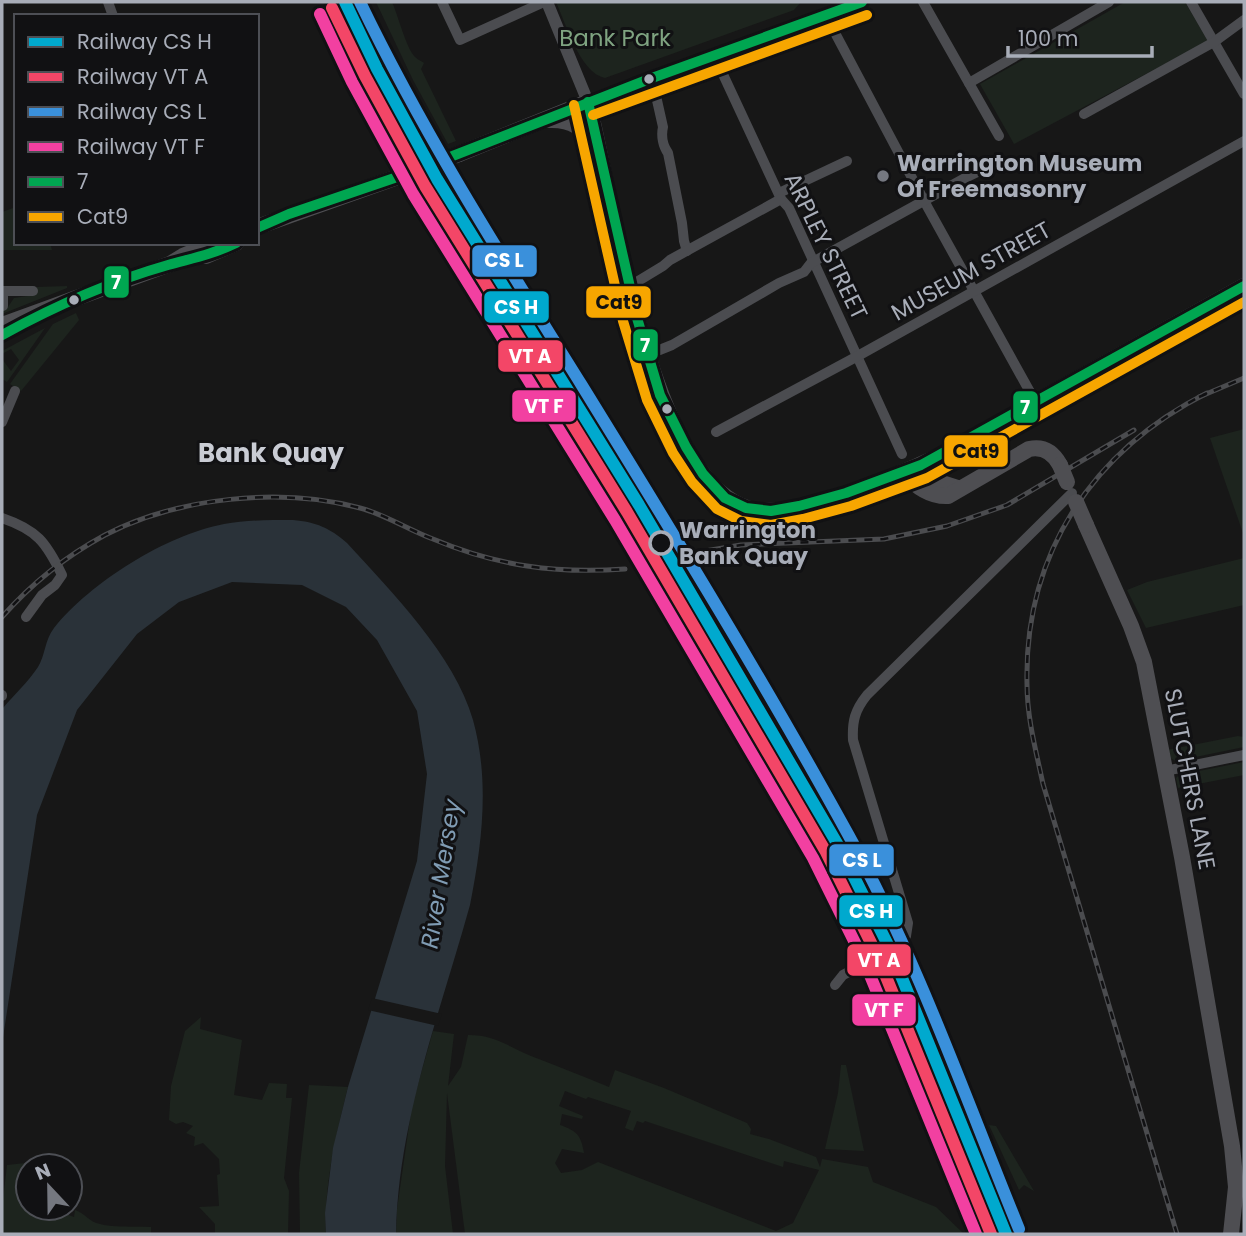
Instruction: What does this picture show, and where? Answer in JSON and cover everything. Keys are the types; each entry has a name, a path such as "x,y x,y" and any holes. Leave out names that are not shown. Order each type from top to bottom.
{"highway":[{"path":"259,227 409,173 588,102 647,355 667,411 703,474 732,502 746,508 768,511 846,493 921,465 1244,286"},
{"path":"536,123 569,121 584,130 599,152"},
{"path":"2,325 170,264 206,245"},
{"path":"170,264 185,263 231,245"},
{"path":"2,335 51,308"},
{"name":"SLUTCHERS LANE","path":"903,472 924,491 937,496 948,496 1029,449 1044,449 1055,458 1072,492 1141,652 1165,771 1235,1167 1236,1198 1231,1234"},
{"path":"921,465 933,480 958,488"}],"street":[{"path":"442,2 460,40 546,2 588,102 862,2"},
{"path":"923,2 999,136"},
{"path":"969,83 1109,2"},
{"path":"1191,2 1244,94"},
{"path":"825,15 1035,401"},
{"path":"1084,114 1214,42 1244,20"},
{"name":"ARPLEY STREET","path":"714,55 780,196 789,208 902,454"},
{"path":"652,78 687,251"},
{"name":"MUSEUM STREET","path":"716,432 856,358 1244,141"},
{"path":"630,286 780,196 847,162"},
{"path":"647,355 672,345 779,283 804,272 814,262 992,165"},
{"path":"3,306 3,291 33,291"},
{"path":"2,422 15,391"},
{"path":"898,944 906,936 908,923 853,740 852,721 867,695 1072,492"},
{"path":"2,518 26,526 37,536 62,575 55,585 42,595 26,617"},
{"path":"1165,771 1244,755"},
{"path":"835,985 843,975 860,966"}],"green space":[{"path":"376,2 392,2 408,46 415,57 424,63 421,69 456,141 448,144 413,80"},
{"name":"Bank Park","path":"556,2 801,2 794,10 605,78 596,74 581,58"},
{"path":"1125,2 1185,2 1208,41 1014,144 980,84"},
{"path":"14,208 14,245 51,245 52,250 2,250 2,212"},
{"path":"67,286 2,314 2,307 8,307 14,298 34,295 37,287"},
{"path":"76,313 79,320 21,391 10,384 53,324"},
{"path":"45,328 7,382 2,379 2,359 11,371 19,360 11,349 2,354 2,351"},
{"path":"1244,429 1244,536 1210,438"},
{"path":"1244,558 1244,605 1146,628 1127,590 1147,582"},
{"path":"1244,737 1244,747 1176,761 1168,757 1167,750"},
{"path":"1244,762 1244,775 1178,788 1176,778 1179,775"},
{"path":"878,965 920,1050 981,1196 976,1200 956,1182 926,1135 873,969"},
{"path":"201,1017 200,1029 242,1040 234,1095 262,1100 269,1083 287,1084 286,1098 292,1098 284,1178 289,1191 288,1234 215,1234 215,1224 199,1207 219,1206 219,1159 203,1143 194,1146 195,1137 186,1133 193,1126 183,1122 176,1124 169,1120 171,1086 185,1031"},
{"path":"433,1031 454,1034 448,1086 461,1067 468,1035 486,1037 609,1087 615,1070 664,1088 747,1123 751,1129 750,1134 816,1157 820,1167 822,1159 868,1167 873,1182 936,1207 964,1234 465,1234 447,1093 445,1166 453,1234 396,1234 412,1105","holes":["565,1091 586,1099 588,1097 631,1111 625,1128 633,1131 637,1121 645,1121 783,1167 784,1161 819,1170 793,1223 776,1231 598,1162 582,1170 561,1173 555,1163 562,1149 584,1153 577,1134 560,1125 562,1114 582,1119 583,1116 559,1106"]},
{"path":"841,1065 846,1065 864,1151 825,1149 838,1093"},
{"path":"309,1085 348,1087 329,1178 326,1234 300,1234 299,1173"},
{"path":"989,1125 996,1126 1034,1191 1024,1185 1019,1190"},
{"path":"14,1164 14,1222 84,1222 84,1214 100,1224 151,1227 151,1234 2,1234 7,1165"}],"water":[{"name":"River Mersey","path":"293,520 309,522 341,538 401,603 452,672 473,720 478,743 483,789 481,836 474,882 470,905 412,1109 404,1150 396,1234 326,1234 325,1213 333,1148 348,1087 417,861 427,774 417,711 377,640 346,607 302,585 232,582 179,602 137,634 77,710 37,815 2,1044 3,708 38,667 54,628 88,594 131,563 178,538 224,524"}],"pier":[{"path":"372,998 442,1014 438,1026 368,1010"}],"tunnel":[{"path":"895,943 873,956 870,962 898,949"}],"railway":[{"path":"330,2 401,148 502,318 620,536 746,741 780,786"},
{"path":"355,2 403,101 439,167 504,273 562,359"},
{"path":"1199,397 1244,378"},
{"path":"1177,1234 1043,784 1030,722 1027,684 1029,637 1038,592 1052,550 1073,511 1099,476 1130,445 1166,417 1207,393"},
{"path":"562,412 633,524"},
{"path":"705,551 741,545 884,539 947,526 1007,505 1134,430"},
{"path":"2,617 50,571 105,535 165,512 230,499 264,497 329,502 369,511 457,548 504,562 551,569 625,569"}],"transit line":[{"path":"345,2 377,69 437,179 639,505 838,845 891,951 1006,1234"},
{"path":"360,2 465,196 718,608 849,836 919,980 1019,1229"},
{"name":"7","path":"259,227 289,214 409,173 652,78 862,2"},
{"path":"332,8 365,76 425,186 627,512 826,852 878,957 991,1234"},
{"path":"320,14 352,82 413,194 615,520 813,858 865,963 976,1234"},
{"name":"Cat9","path":"593,115 867,15"},
{"name":"7","path":"588,102 637,318 660,395 703,474 725,498 746,508 771,511 799,506 846,493 921,465 1244,286"},
{"name":"Cat9","path":"574,105 623,321 647,400 673,453 692,482 717,509 741,521 771,525 803,519 851,506 927,478 1244,302"},
{"name":"7","path":"2,335 104,287 231,245"}],"place":[{"name":"Warrington Museum Of Freemasonry","path":"883,176"},
{"name":"Warrington Bank Quay","path":"661,543"}],"district":[{"name":"Bank Quay","path":"271,453"}]}
